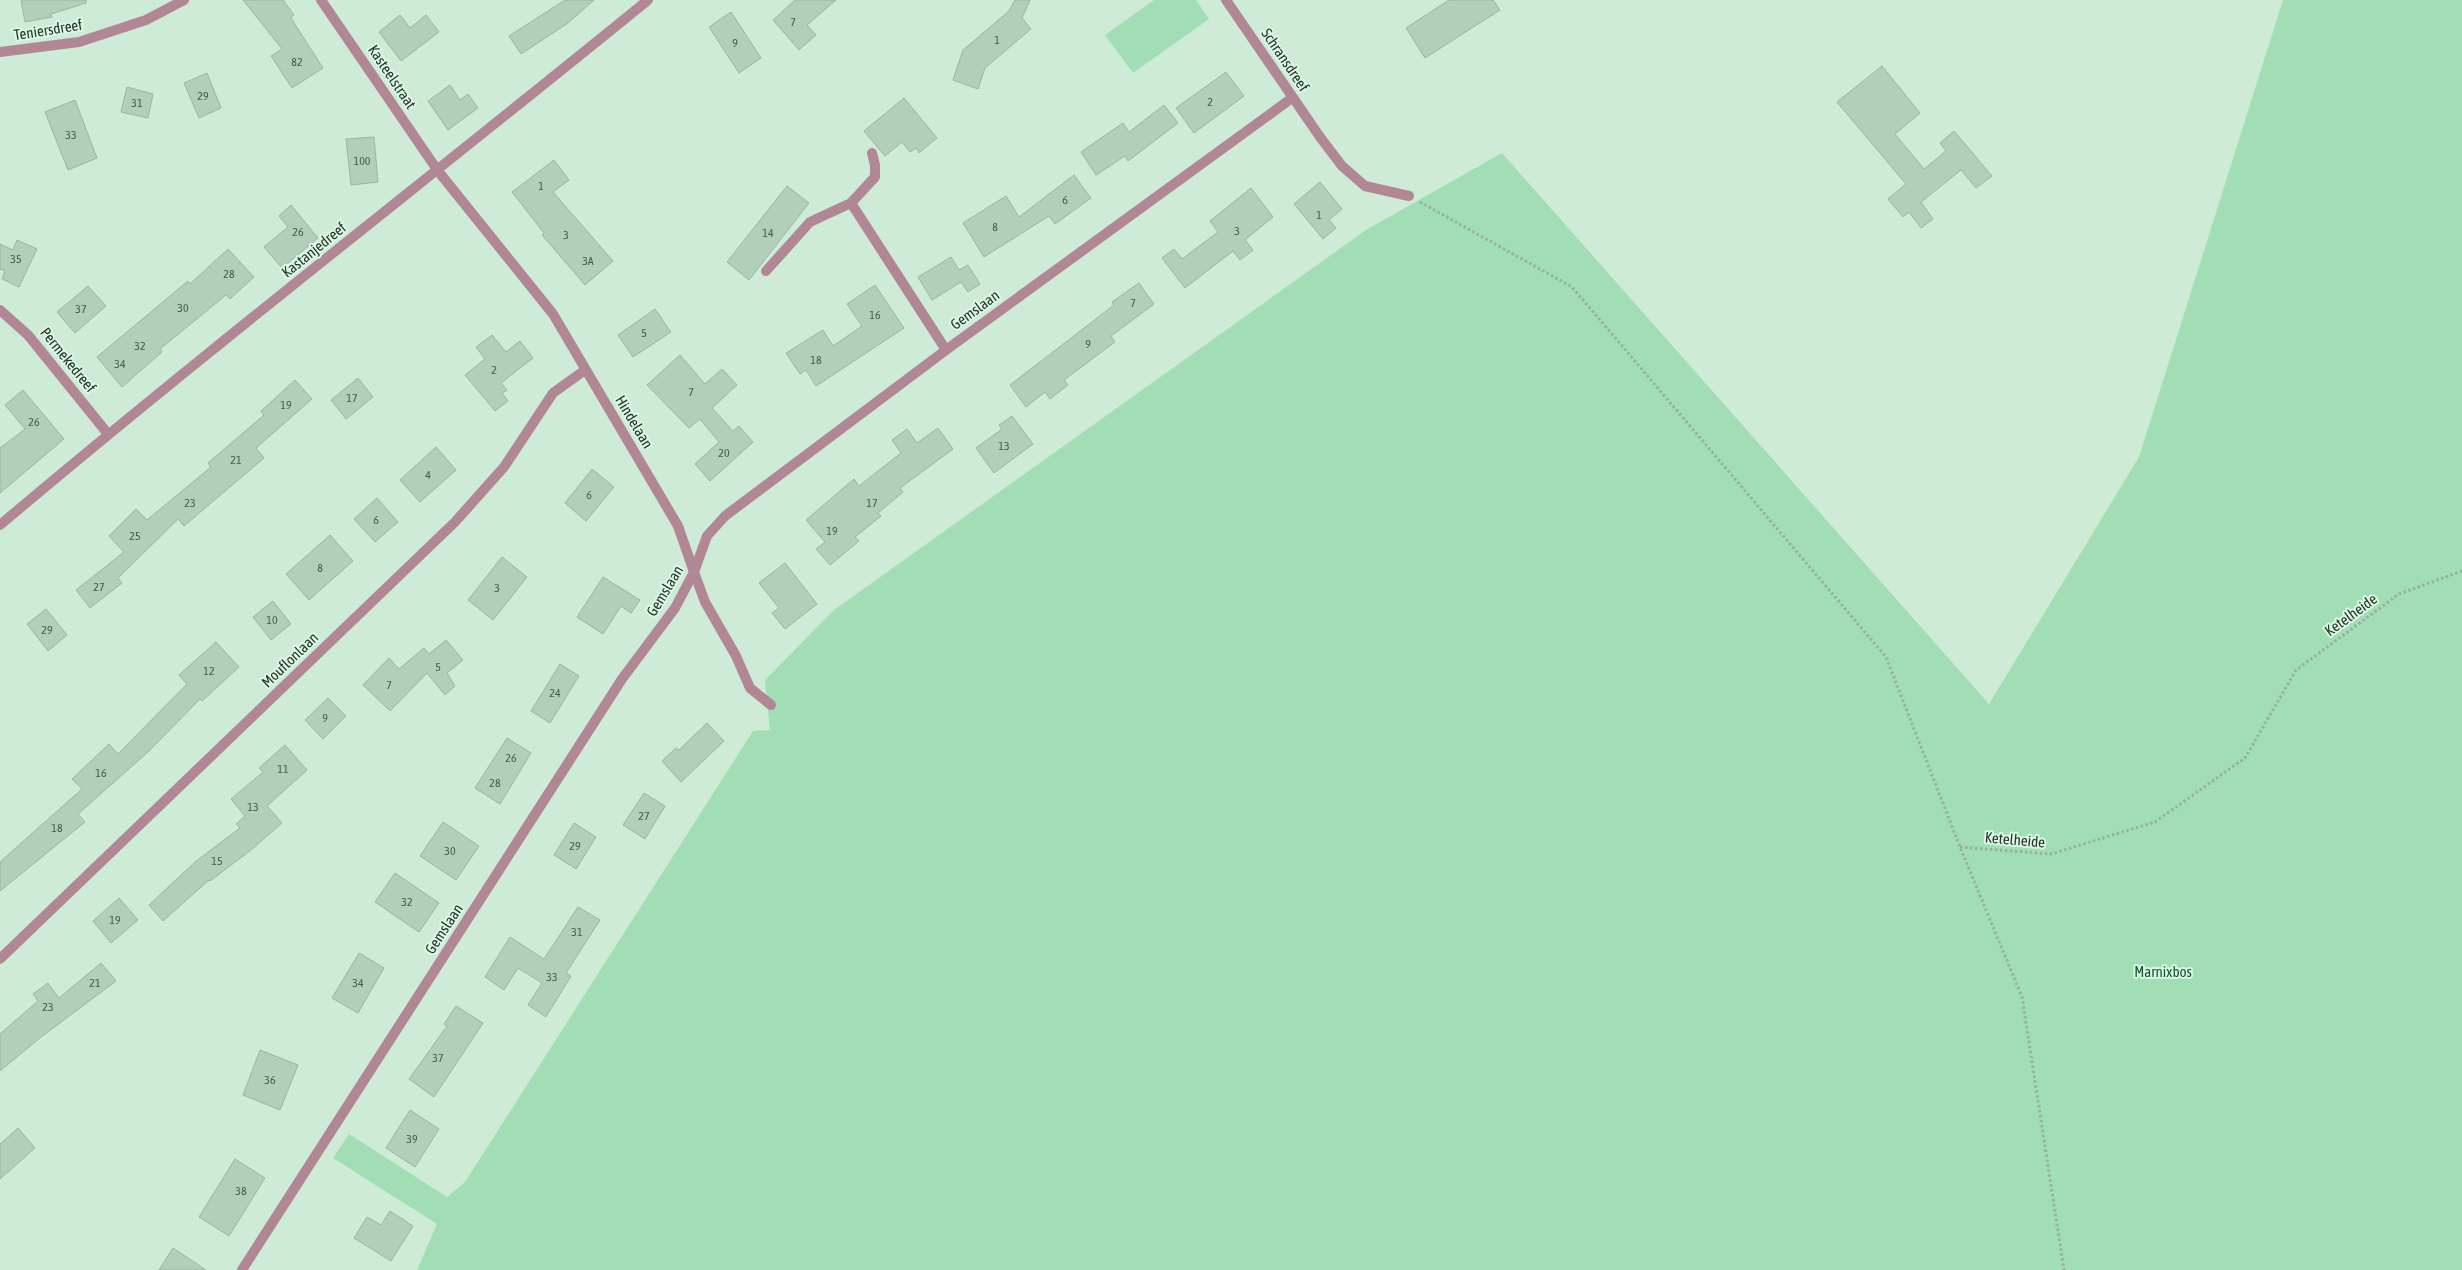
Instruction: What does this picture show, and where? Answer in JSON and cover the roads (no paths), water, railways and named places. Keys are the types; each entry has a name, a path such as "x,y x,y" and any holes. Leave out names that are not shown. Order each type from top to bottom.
{"street":[{"name":"Teniersdreef","path":"0,52 79,42 146,20 184,0"},
{"name":"Kasteelstraat","path":"321,0 438,171"},
{"name":"Kastanjedreef","path":"0,525 108,434 438,171 648,0"},
{"name":"Schransdreef","path":"1226,0 1292,98 1342,166 1365,186 1409,196"},
{"name":"Gemslaan","path":"242,1270 622,679 675,608 694,572 707,536 725,516 946,350 1292,98"},
{"path":"766,271 810,222 851,203 875,177 876,165 872,153"},
{"name":"Hindelaan","path":"438,171 553,314 678,526 705,602 736,656 750,688 771,705"},
{"path":"851,203 946,350"},
{"name":"Permekedreef","path":"0,310 28,335 108,434"},
{"name":"Mouflonlaan","path":"0,959 455,522 504,467 552,393 585,370"}],"park label":[{"name":"Marnixbos","path":"2163,972"}]}
